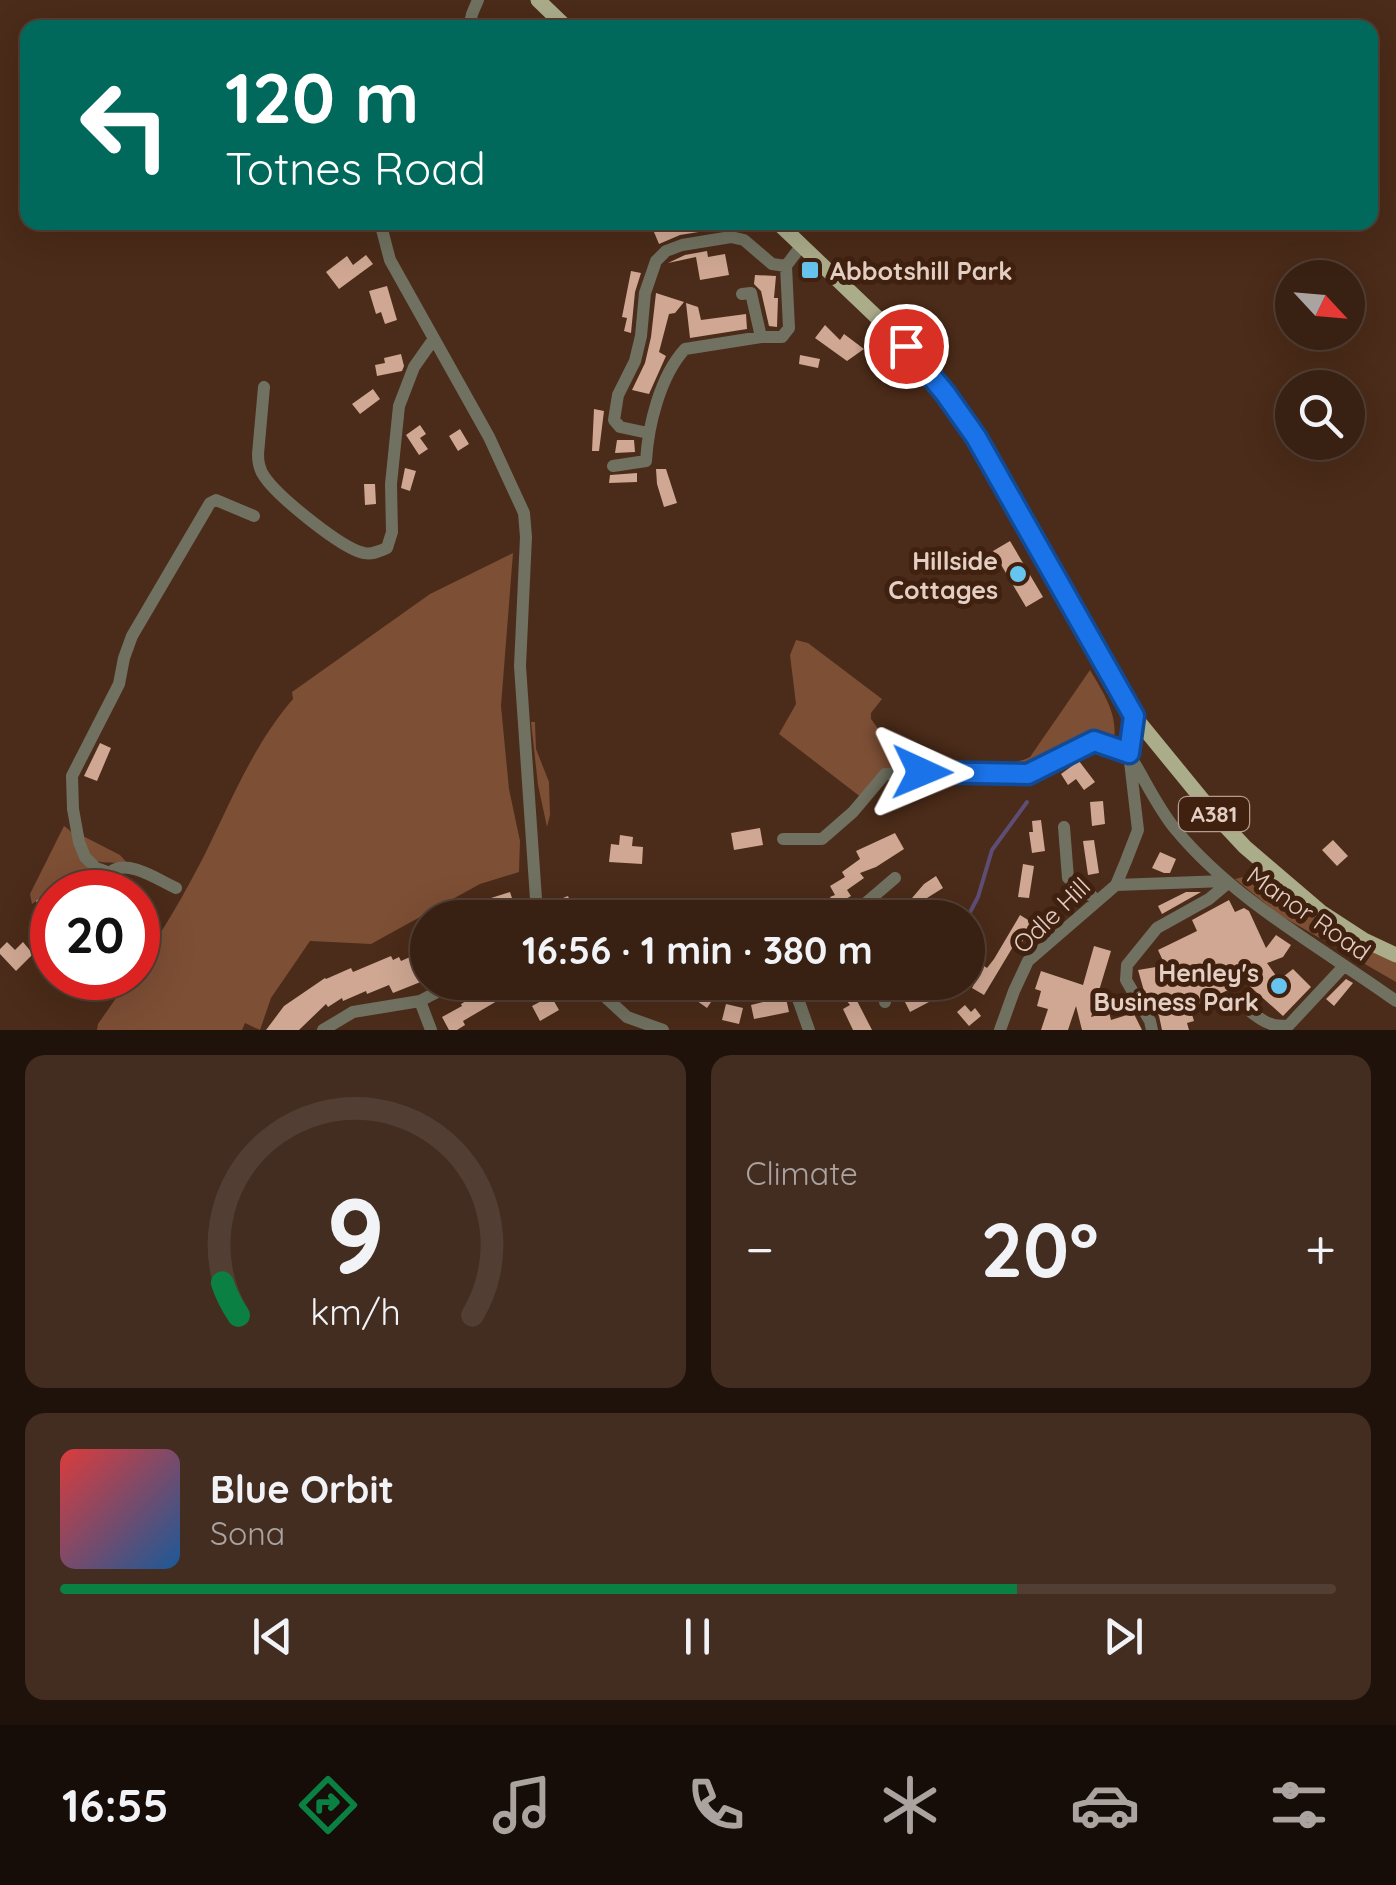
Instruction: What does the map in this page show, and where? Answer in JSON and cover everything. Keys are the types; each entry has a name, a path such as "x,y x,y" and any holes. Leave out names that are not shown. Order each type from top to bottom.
{"main road":[{"path":"538,0 559,20"},
{"name":"A381","path":"785,230 906,346 945,393 976,437 1134,716 1215,814 1245,847 1322,912 1364,940 1396,955"}],"street":[{"path":"382,230 390,260 489,437 524,513 520,666 536,900"},
{"path":"648,433 620,428 614,420 618,395 641,336 645,293 656,261 666,251 682,245 730,237 744,240 772,264 786,266"},
{"path":"613,466 646,462 648,433 656,405 676,359 685,349 761,336 782,337 788,328 786,266 802,246"},
{"path":"742,294 751,294 761,336"},
{"path":"264,388 258,454 263,476 298,510 341,541 365,554 379,552 387,548 392,532 390,484 400,406 414,367 433,340"},
{"path":"103,870 85,857 79,842 72,776 119,684 132,636 210,503 216,500 254,516"},
{"name":"Odle Hill","path":"1000,1030 1028,960 1116,884 1138,830 1130,756 1134,716"},
{"path":"783,839 822,840 886,774 1028,774 1094,741 1130,756"},
{"name":"Manor Road","path":"1130,756 1174,828 1226,882 1396,1001"},
{"path":"1064,827 1068,878 1096,900"},
{"path":"869,900 895,878"},
{"path":"160,881 176,888"},
{"path":"1116,884 1226,882"},
{"path":"1152,1030 1126,980 1128,965 1156,928 1210,899 1226,882"},
{"path":"1236,1000 1267,1024 1289,1025 1344,966"},
{"path":"324,1030 352,1012 424,1000"},
{"path":"609,1000 627,1017 663,1030"},
{"path":"798,1000 809,1030"},
{"path":"420,1002 430,1030"}],"shaded area":[{"path":"513,553 501,706 509,789 520,841 519,872 480,884 451,900 410,900 410,923 371,944 310,941 271,998 260,1030 245,1023 242,1030 97,1030 115,1000 160,1000 160,934 255,754 293,699 292,692 430,594"},
{"path":"796,640 808,643 882,699 871,719 900,759 986,764 1030,757 1090,670 1112,712 1114,740 1095,733 1038,763 1020,768 901,765 862,798 779,734 796,704 790,655"},
{"path":"531,722 535,722 536,749 549,782 547,827 538,785"},
{"path":"64,826 88,856 94,870 42,870"},
{"path":"81,835 120,855 128,864 94,859"},
{"path":"1235,879 1253,879 1265,892 1269,882 1314,915 1396,961 1396,982 1278,914"}],"building":[{"path":"711,230 680,235 659,244 654,232"},
{"path":"707,251 708,257 725,254 729,275 700,280 696,257 668,263 685,255"},
{"path":"366,255 373,264 339,289 326,272 347,256 353,265"},
{"path":"631,271 641,273 631,333 624,331 627,318 622,317"},
{"path":"755,275 776,276 777,327 769,326 761,291 754,284"},
{"path":"387,286 397,320 385,324 381,312 376,314 369,291"},
{"path":"656,293 684,302 669,314 659,352 666,356 649,394 632,390 645,363"},
{"path":"686,303 698,307 701,320 746,314 747,329 690,338"},
{"path":"825,325 840,340 844,334 864,349 847,361 815,338"},
{"path":"401,354 402,371 377,376 375,365"},
{"path":"800,355 820,359 818,368 799,364"},
{"path":"373,389 380,399 360,414 352,404"},
{"path":"594,409 604,411 599,451 592,451"},
{"path":"420,425 426,434 420,438 428,449 419,455 406,435"},
{"path":"460,429 469,444 458,451 449,436"},
{"path":"617,440 634,440 635,452 615,453"},
{"path":"405,468 416,471 410,491 401,488"},
{"path":"656,469 666,469 677,503 664,507"},
{"path":"637,473 637,482 609,483 610,475"},
{"path":"364,484 375,484 376,504 365,505"},
{"name":"Hillside Cottages","path":"1010,541 1043,597 1026,607 993,551"},
{"path":"100,743 111,748 97,781 84,776"},
{"path":"1079,761 1095,782 1084,790 1076,779 1068,785 1061,774"},
{"path":"1103,801 1105,824 1092,826 1090,802"},
{"path":"1041,820 1045,851 1032,853 1032,821"},
{"path":"760,828 763,845 734,850 731,833"},
{"path":"895,833 904,849 860,873 864,878 847,890 851,896 832,900 830,897 835,895 830,886 845,877 842,872 860,859 856,851"},
{"path":"620,835 633,837 632,846 643,847 642,864 609,862 611,844 619,845"},
{"path":"1094,840 1099,873 1088,875 1083,841"},
{"path":"1333,840 1348,856 1337,866 1322,850"},
{"path":"1160,852 1176,859 1170,873 1152,868"},
{"path":"1023,864 1034,866 1029,898 1018,897"},
{"path":"936,876 943,888 929,900 910,900"},
{"path":"510,892 513,900 492,900"},
{"path":"1186,892 1201,892 1162,914 1158,906"},
{"path":"1229,900 1235,912 1244,908 1249,911 1266,948 1276,935 1291,945 1283,957 1267,963 1279,980 1293,969 1311,987 1283,1016 1245,982 1190,1008 1194,1021 1187,1023 1189,1030 1162,1030 1138,970 1162,966 1158,950 1197,931 1192,920"},
{"path":"1020,915 1033,923 1022,942 1017,940 985,993 985,967 994,959"},
{"path":"7,942 15,950 23,942 30,957 16,971 0,949"},
{"path":"1094,946 1111,951 1091,1017 1109,1012 1111,1020 1130,1014 1131,1008 1142,1030 1082,1030 1076,1006 1068,1030 1041,1030 1048,1009 1037,1006 1041,991 1035,989 1041,971 1083,985"},
{"path":"391,956 401,961 410,957 410,986 393,993 389,985 343,1001 342,998 328,1007 326,1004 299,1030 266,1030 284,1006 325,978 351,968 353,972"},
{"path":"1346,979 1353,983 1334,1006 1326,999"},
{"path":"468,1000 499,1000 463,1021 465,1025 457,1030 449,1030 442,1017"},
{"path":"553,1000 559,1010 540,1021 532,1006"},
{"path":"696,1000 712,1000 707,1008"},
{"path":"786,1000 789,1012 754,1019 751,1005"},
{"path":"846,1000 857,1000 872,1030 853,1030 843,1009 850,1005"},
{"path":"904,1000 928,1000 929,1002 910,1012"},
{"path":"726,1004 743,1008 739,1024 722,1020"},
{"path":"965,1005 971,1012 975,1008 981,1016 969,1026 957,1012"}],"waterway":[{"path":"976,900 992,850 1027,802"}],"place":[{"name":"Abbotshill Park","path":"810,270"},
{"name":"Hillside Cottages","path":"1018,574"},
{"name":"Henley's Business Park","path":"1279,986"}],"route":[{"path":"906,346 976,437 1134,716 1129,753 1094,741 1028,774 922,772"}]}
